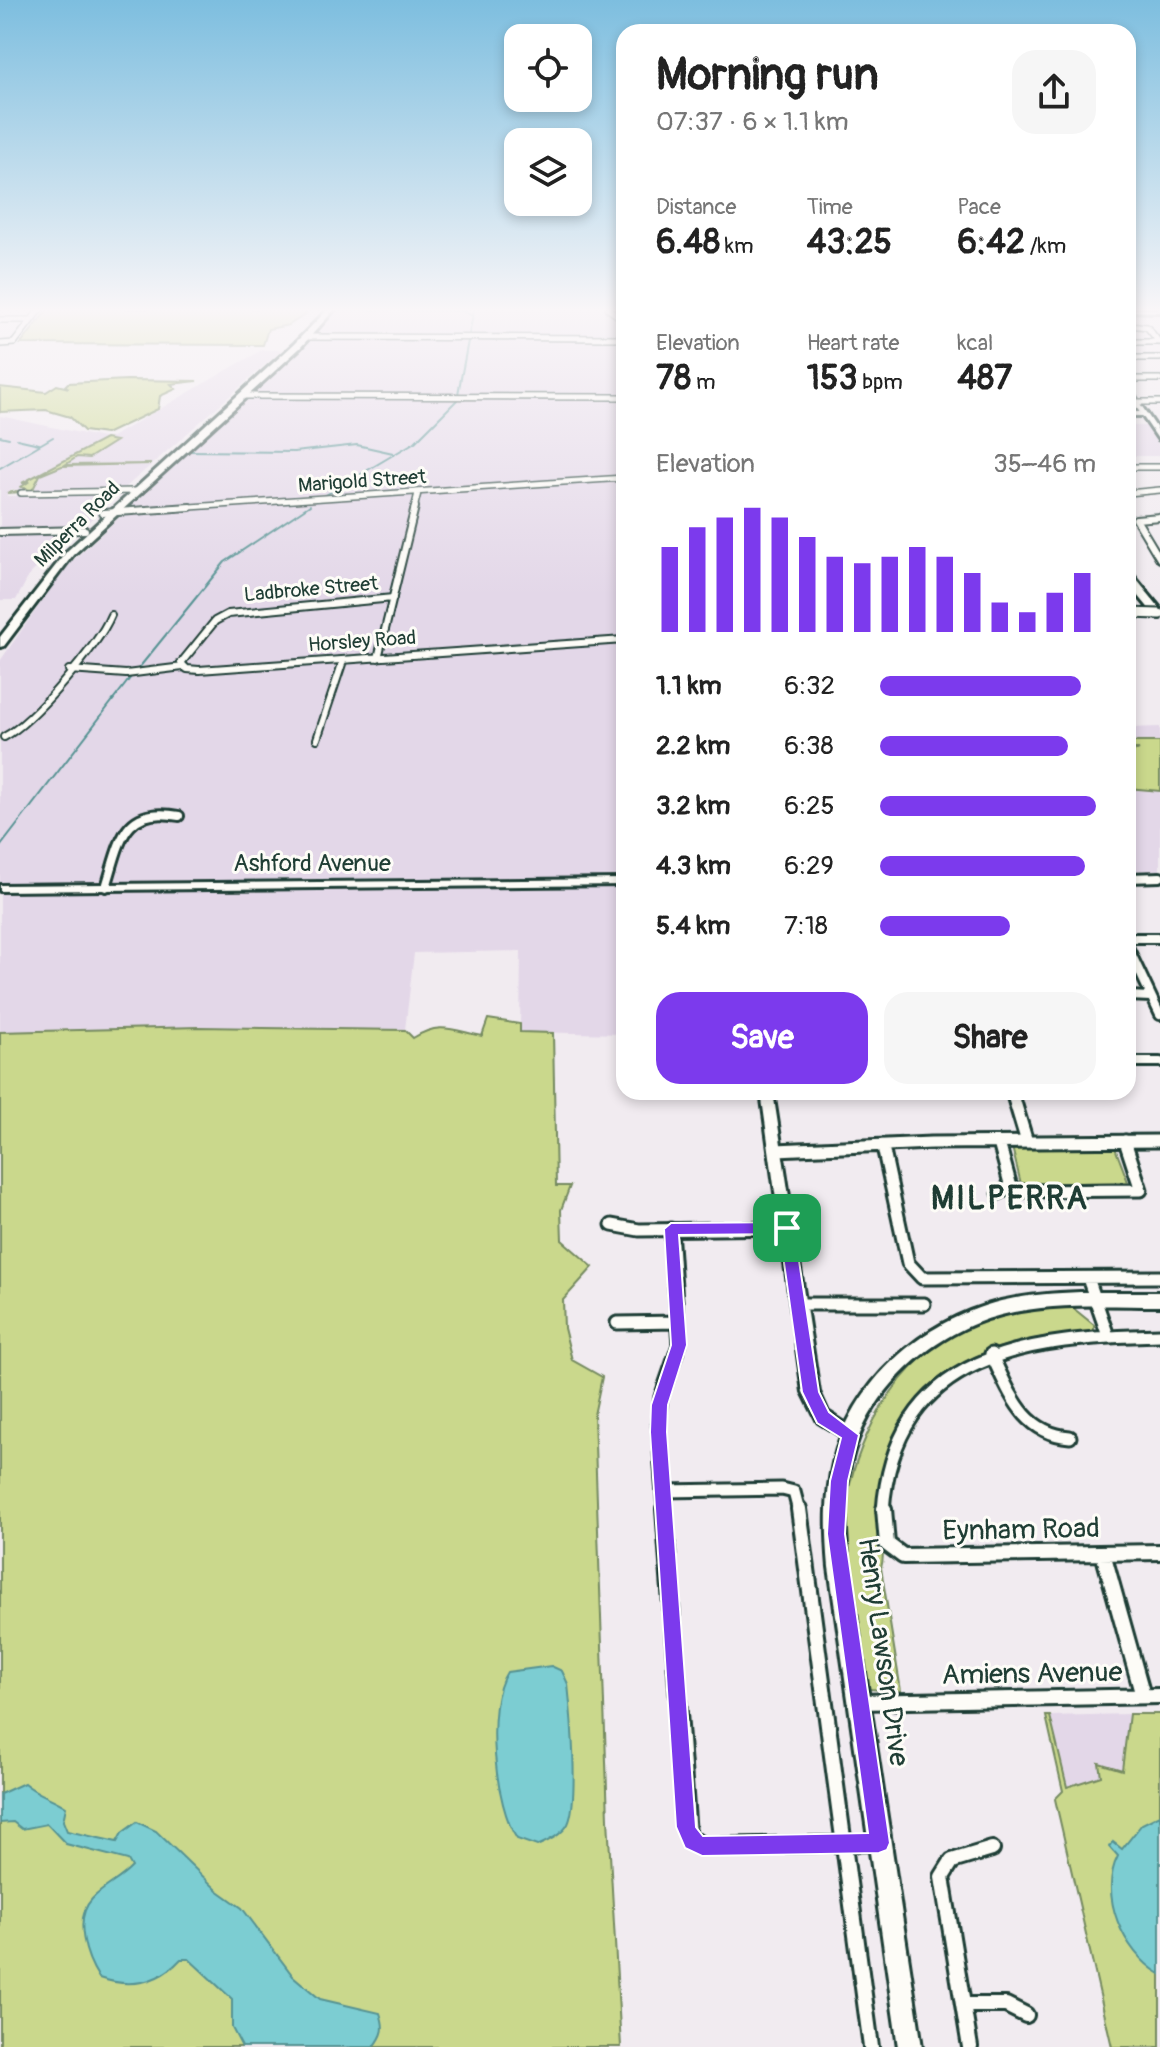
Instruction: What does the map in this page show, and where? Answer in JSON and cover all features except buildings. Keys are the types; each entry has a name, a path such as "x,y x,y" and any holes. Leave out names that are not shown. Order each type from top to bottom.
{"highway":[{"path":"1136,586 1160,615"},
{"path":"1136,600 1160,628"}],"main road":[{"name":"Milperra Road","path":"133,491 228,405"},
{"name":"Milperra Road","path":"0,644 57,566 107,514 231,405"},
{"path":"1138,405 1156,427 1160,438"},
{"name":"Milperra Road","path":"0,630 52,562 85,530 107,514"},
{"path":"1136,614 1160,615"},
{"name":"Ashford Avenue","path":"0,888 616,882"},
{"path":"768,1100 811,1392 817,1410 829,1423 851,1435"},
{"name":"Henry Lawson Drive","path":"910,2047 836,1534 839,1481 851,1435 863,1411 899,1365 918,1347 948,1327 1013,1306 1160,1299"}],"street":[{"path":"1136,414 1144,414"},
{"path":"1136,467 1160,467"},
{"name":"Marigold Street","path":"107,514 616,479"},
{"path":"1136,492 1160,490"},
{"path":"21,493 133,491"},
{"path":"378,658 418,493"},
{"path":"1160,517 1136,519 1160,559"},
{"path":"0,532 85,530"},
{"name":"Ladbroke Street","path":"183,667 181,659 215,621 233,612 393,598"},
{"path":"4,737 16,731 108,625 111,615"},
{"name":"Horsley Road","path":"69,670 123,676 183,667 199,670 616,641"},
{"path":"317,739 343,661"},
{"path":"106,887 125,829 133,819 152,813 179,816"},
{"path":"1136,878 1160,877"},
{"path":"1136,938 1160,938"},
{"path":"1136,964 1160,1015"},
{"path":"1136,996 1151,997"},
{"path":"1136,1062 1160,1062"},
{"path":"1014,1100 1027,1142"},
{"path":"999,1193 1011,1187 1021,1191 1141,1190 1125,1141"},
{"path":"776,1150 1160,1141"},
{"path":"999,1143 1011,1187"},
{"path":"883,1147 908,1263 922,1278 1160,1277"},
{"path":"612,1225 671,1229 787,1228"},
{"path":"671,1229 678,1354 658,1413 688,1835 702,1846 879,1843"},
{"path":"1088,1278 1108,1336"},
{"path":"798,1304 924,1304"},
{"path":"617,1323 678,1322"},
{"path":"1070,1437 1049,1438 1035,1431 991,1354 1037,1341 1108,1336 1159,1337"},
{"name":"Eynham Road","path":"991,1354 945,1383 920,1408 905,1431 894,1454 884,1501 887,1544 897,1554 908,1556 1160,1552"},
{"path":"663,1491 782,1489 796,1495 871,2047"},
{"path":"1103,1553 1143,1696"},
{"name":"Amiens Avenue","path":"858,1702 1160,1696"},
{"path":"970,2047 943,1886 944,1870 952,1861 992,1849"},
{"path":"963,2005 1006,2005 1026,2015"}],"shaded area":[{"path":"168,405 220,405 126,487 10,490 7,496 116,495 85,525 0,529 0,416 108,439"},
{"path":"241,405 616,405 616,1034 520,1032 521,951 414,953 405,1030 199,1027 0,1032 0,661 66,567"},
{"path":"1136,426 1146,426 1160,447 1160,456 1136,456"},
{"path":"0,535 73,536 30,574 16,600 0,600"},
{"path":"1160,727 1160,870 1136,871 1136,728"},
{"path":"1129,1714 1122,1770 1099,1763 1102,1776 1067,1787 1050,1716"}],"green space":[{"path":"0,405 159,405 158,409 106,434 84,431 70,417 46,410 0,412"},
{"path":"105,439 116,441 89,458 77,457 65,465 151,464 62,466 40,475 33,489 38,491 7,493 28,489 21,487 30,481 22,483"},
{"path":"1136,742 1160,742 1160,791 1136,789 1136,750 1139,749 1136,749"},
{"path":"488,1019 520,1024 520,1032 553,1033 556,1186 570,1186 561,1210 562,1240 593,1267 563,1300 564,1328 572,1360 602,1377 594,1415 608,1819 621,2047 0,2047 0,1032 199,1027 405,1030 413,1038 439,1028 482,1036"},
{"path":"1114,1145 1128,1182 1021,1184 1012,1147"},
{"path":"1073,1308 1094,1325 1094,1332 1056,1335 986,1352 956,1367 929,1387 907,1413 890,1445 877,1511 883,1552 881,1568 901,1691 869,1689 864,1683 851,1605 845,1515 858,1458 882,1406 901,1379 923,1356 975,1324 1005,1314"},
{"path":"1129,1714 1160,1714 1160,2047 1112,2047 1055,1799 1063,1791 1046,1716 1050,1716 1067,1787 1101,1776 1099,1763 1122,1770"}],"water":[{"path":"551,1666 562,1671 568,1684 573,1796 568,1824 554,1837 537,1846 517,1839 509,1824 498,1781 494,1731 500,1688 507,1672"},
{"path":"24,1783 66,1807 63,1821 67,1831 117,1842 122,1833 137,1822 156,1831 217,1890 242,1908 293,1976 320,1999 380,2013 383,2031 374,2047 242,2047 232,2028 232,1999 189,1959 181,1959 163,1974 143,1982 121,1983 99,1978 86,1949 83,1917 92,1899 132,1867 128,1860 66,1844 47,1824 22,1829 13,1822 0,1823 0,1794"},
{"path":"1160,1815 1160,1974 1135,1952 1118,1921 1111,1888 1118,1856 1110,1847 1113,1842 1122,1849 1142,1824"}],"waterway":[{"path":"324,496 415,442 452,405"},
{"path":"0,436 9,438"},
{"path":"0,468 53,437"},
{"path":"17,439 39,444"},
{"path":"187,451 294,452 357,445 393,453"},
{"path":"138,669 225,562 310,505"},
{"path":"0,847 131,677"}],"district":[{"name":"MILPERRA","path":"1010,1199"}],"route":[{"path":"787,1228 811,1392 823,1417 851,1435 839,1481 836,1534 879,1843 702,1846 692,1841 686,1827 658,1413 679,1345 671,1229 787,1228"}]}
